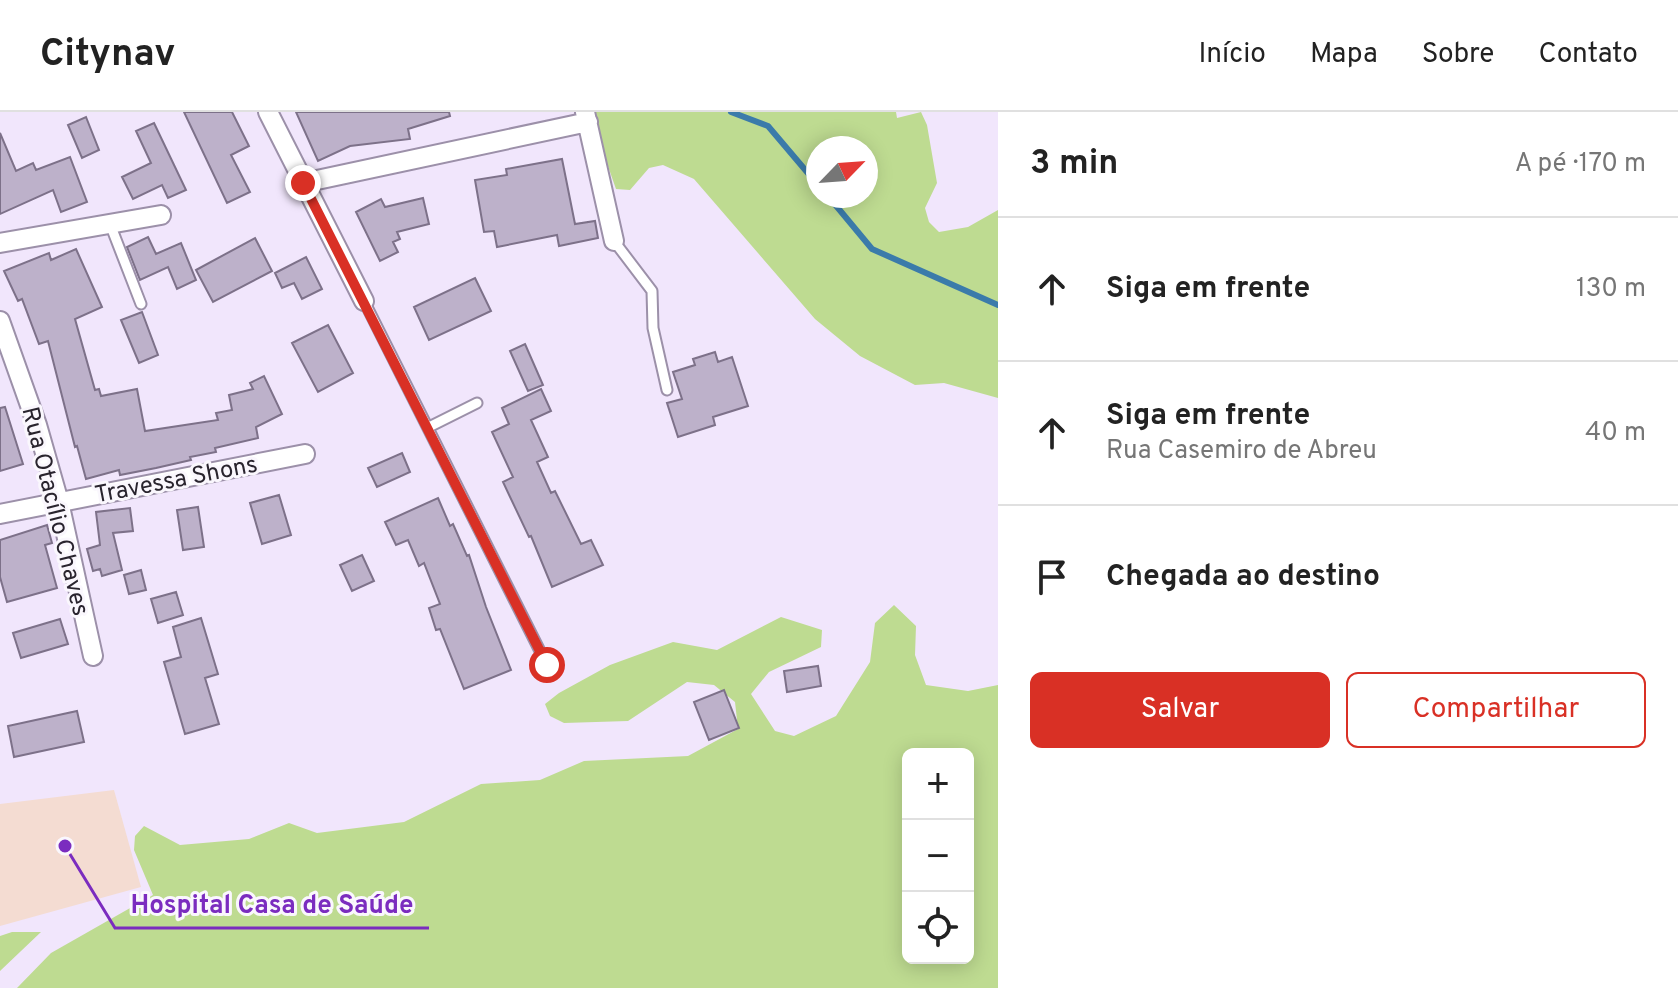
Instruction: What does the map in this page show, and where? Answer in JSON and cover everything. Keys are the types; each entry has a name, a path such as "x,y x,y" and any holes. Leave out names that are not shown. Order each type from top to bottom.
{"street":[{"path":"268,112 364,301"},
{"path":"303,183 586,117 614,241"},
{"path":"0,243 161,215"},
{"name":"Rua Otacílio Chaves","path":"0,321 37,425 59,502 93,656"},
{"name":"Travessa Shons","path":"0,514 305,454"}],"lane":[{"path":"110,224 141,304"},
{"path":"614,241 652,291 653,328 667,390"},
{"path":"364,301 547,665"},
{"path":"429,427 477,403"}],"shaded area":[{"path":"114,790 141,887 0,926 0,804"}],"green space":[{"path":"596,112 896,112 897,118 921,112 927,125 937,183 925,208 929,222 939,232 968,227 998,210 998,398 944,383 915,385 860,356 815,319 694,179 663,165 649,168 630,190 616,189 597,135"},
{"path":"894,605 916,626 915,655 926,685 968,691 998,685 998,988 17,988 51,953 153,895 134,850 135,836 144,826 180,845 249,839 289,823 317,833 404,822 481,784 540,780 584,761 688,756 738,729 735,702 714,685 687,682 628,721 564,723 550,716 545,704 610,665 673,642 717,650 781,617 822,630 821,647 769,672 751,694 775,731 794,736 836,716 870,662 875,623"},
{"path":"12,932 41,932 0,971 0,936"}],"building":[{"path":"184,112 232,112 249,146 231,155 250,192 227,203"},
{"path":"296,112 449,112 450,116 408,129 410,139 350,146 318,161"},
{"path":"86,117 99,150 82,158 68,125"},
{"path":"154,123 186,190 168,198 162,185 133,199 122,177 151,163 136,131"},
{"path":"0,133 16,171 33,163 36,170 70,157 87,202 61,212 53,190 0,214"},
{"path":"562,159 575,224 595,221 598,238 559,246 557,235 497,247 494,231 484,232 475,180 507,175 506,169"},
{"path":"423,198 429,224 397,232 400,239 393,242 398,252 380,261 356,212 381,199 385,207"},
{"path":"148,237 156,254 181,243 196,280 177,289 168,267 140,280 127,247"},
{"path":"255,238 272,271 213,302 196,270"},
{"path":"76,249 102,307 75,319 95,390 99,389 101,396 137,389 145,431 218,420 216,413 232,410 229,395 253,389 250,383 264,376 282,414 256,427 258,438 215,448 216,452 156,468 120,475 119,470 86,479 48,341 39,344 22,299 18,301 4,271 49,253 51,260"},
{"path":"306,257 322,289 302,299 294,283 282,288 275,273"},
{"path":"475,278 491,311 429,340 414,307"},
{"path":"142,312 158,355 139,363 121,320"},
{"path":"328,325 353,373 318,392 292,343"},
{"path":"525,344 543,385 528,391 510,351"},
{"path":"715,352 718,362 732,357 748,406 713,417 715,425 678,437 667,403 682,399 673,372 695,365 693,359"},
{"path":"541,389 551,411 531,420 548,457 537,462 581,544 591,540 603,565 552,587 531,536 503,482 513,477 492,432 509,424 502,408"},
{"path":"5,407 23,464 0,471 0,408"},
{"path":"402,453 410,472 377,487 368,468"},
{"path":"279,495 291,535 262,544 250,503"},
{"path":"438,498 450,526 453,524 469,555 511,670 464,689 429,608 440,604 424,563 419,566 408,540 396,545 385,522"},
{"path":"198,507 204,547 183,550 177,510"},
{"path":"130,508 133,531 113,533 122,570 102,576 100,569 93,571 87,549 100,545 96,512"},
{"path":"47,525 52,543 45,545 57,588 7,602 0,577 0,540"},
{"path":"362,555 374,581 352,591 340,565"},
{"path":"141,570 146,590 129,594 124,575"},
{"path":"176,592 183,615 158,623 151,599"},
{"path":"201,618 218,674 205,678 219,724 185,734 164,662 181,657 173,627"},
{"path":"60,619 68,644 21,658 13,633"},
{"path":"818,666 821,686 787,692 784,671"},
{"path":"724,690 739,728 709,740 694,702"},
{"path":"77,711 84,742 14,757 8,726"}],"waterway":[{"path":"731,112 768,126 806,171"},
{"path":"838,208 872,249 998,305"}],"place":[{"name":"Hospital Casa de Saúde","path":"65,846"}],"route":[{"path":"303,183 547,665"}]}
